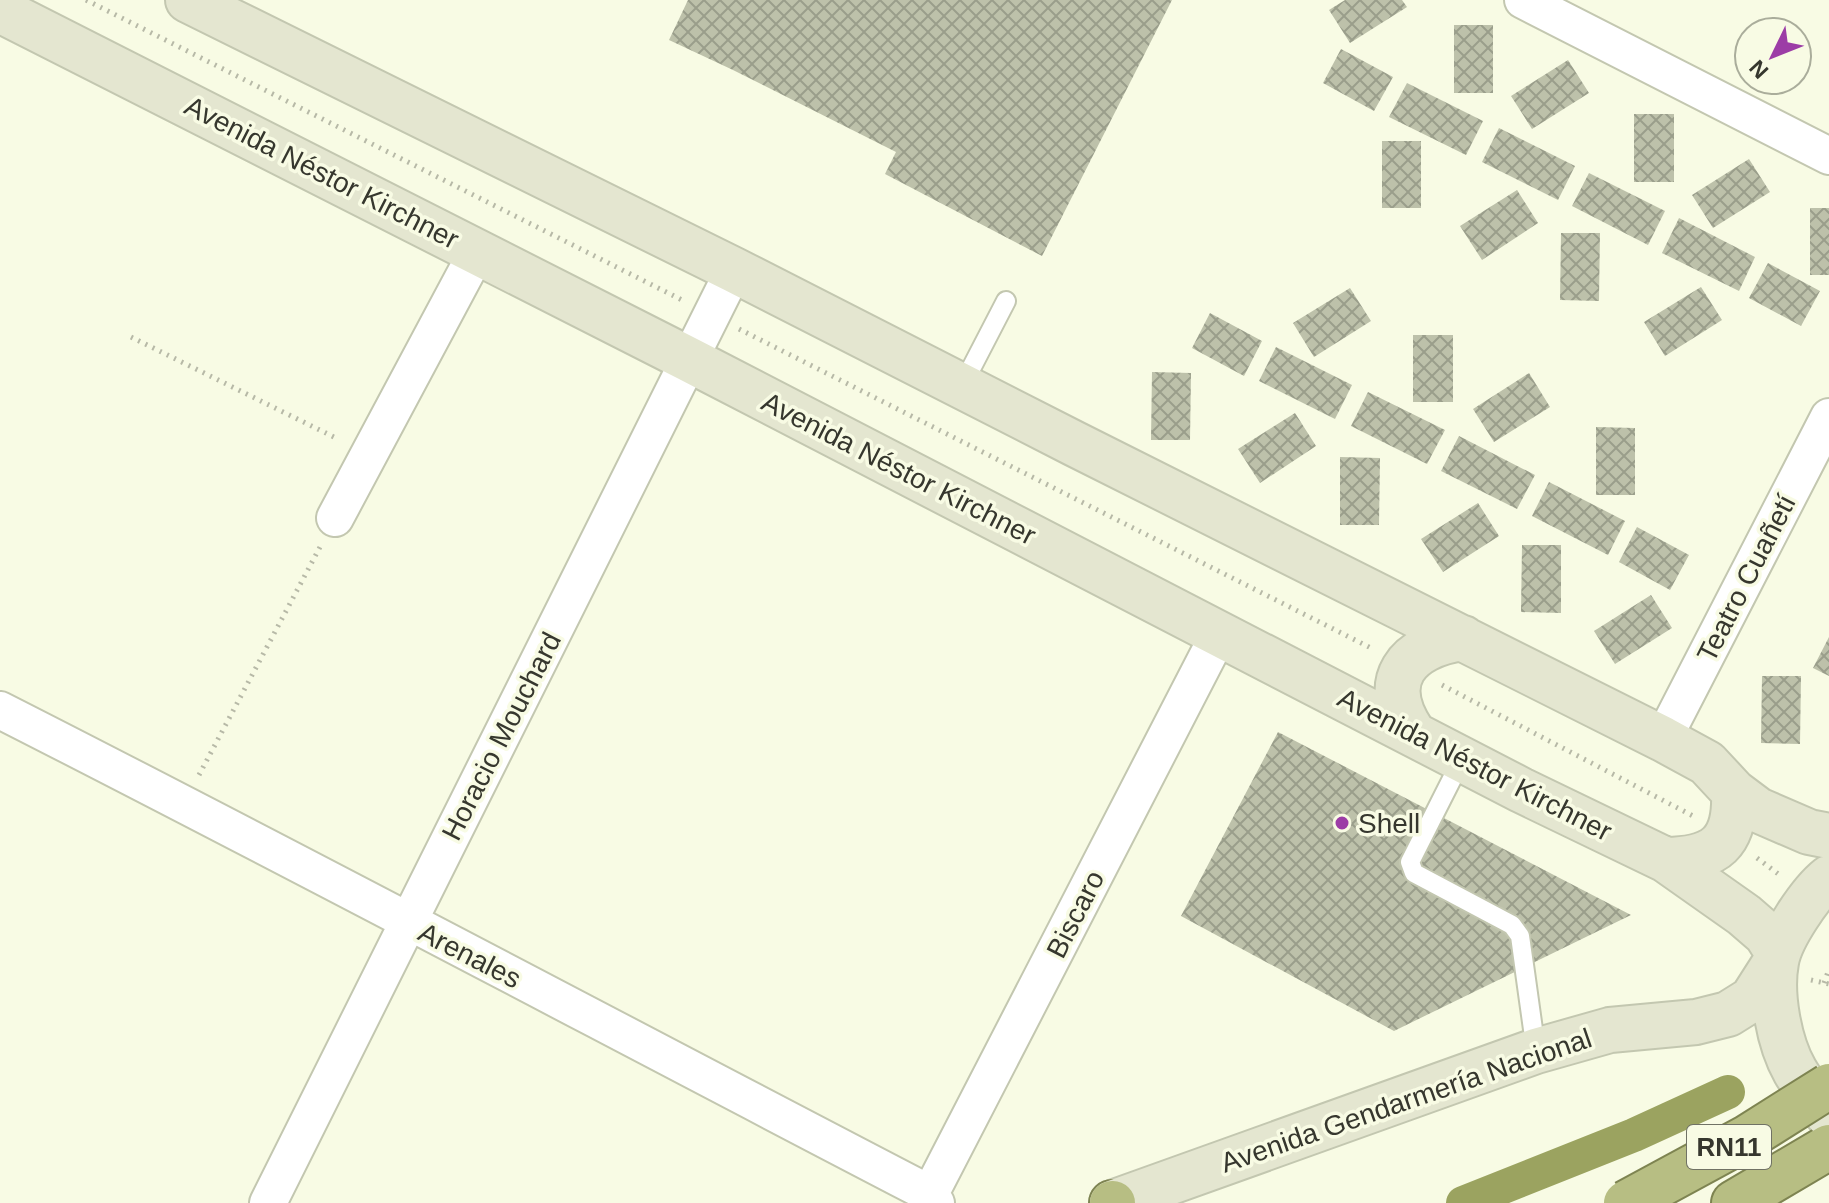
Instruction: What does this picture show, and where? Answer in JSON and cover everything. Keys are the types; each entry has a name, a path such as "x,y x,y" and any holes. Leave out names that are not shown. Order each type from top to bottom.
{"highway":[{"name":"RN11","path":"1626,1203 1748,1137 1829,1086"},
{"name":"RN11","path":"1734,1203 1829,1147"}],"main road":[{"path":"203,3 1663,739 1707,763 1734,792 1758,810 1809,832 1829,836"},
{"name":"Avenida Néstor Kirchner","path":"0,10 688,359 1462,759 1666,860 1766,934 1777,958"},
{"path":"1413,733 1402,717 1396,699 1405,666 1418,653 1439,642 1463,638"},
{"path":"1666,860 1692,860 1714,850 1728,834 1735,814 1734,792"},
{"name":"Avenida Gendarmería Nacional","path":"1112,1203 1536,1051 1610,1030 1696,1022 1728,1014 1752,999 1819,888"},
{"path":"1777,958 1779,1029 1795,1071 1829,1116"}],"street":[{"path":"1523,0 1829,156"},
{"path":"335,518 477,252"},
{"name":"Horacio Mouchard","path":"268,1203 734,270"},
{"name":"Teatro Cuañetí","path":"1663,739 1829,417"},
{"name":"Biscaro","path":"933,1198 1219,634"},
{"name":"Arenales","path":"0,710 933,1198"}],"lane":[{"path":"962,386 1006,301"},
{"path":"1462,759 1410,862 1414,873 1512,925 1520,936 1536,1051"}],"path":[{"path":"86,0 1405,666 1728,834 1819,888"},
{"path":"131,337 368,454"},
{"path":"184,804 335,518"},
{"path":"1824,983 1829,969"}],"building":[{"path":"688,0 1172,0 1042,256 885,174 896,152 669,40"},
{"path":"1345,0 1402,0 1407,7 1350,43 1329,10"},
{"path":"1454,25 1493,25 1493,93 1454,93"},
{"path":"1341,49 1393,77 1374,111 1323,83"},
{"path":"1568,60 1589,93 1532,129 1511,96"},
{"path":"1407,83 1483,121 1466,155 1389,117"},
{"path":"1634,114 1674,114 1674,182 1634,182"},
{"path":"1499,128 1575,166 1558,200 1482,162"},
{"path":"1382,141 1421,141 1421,208 1382,208"},
{"path":"1749,159 1770,192 1713,228 1692,195"},
{"path":"1589,173 1665,211 1648,245 1572,206"},
{"path":"1517,190 1538,223 1482,260 1460,226"},
{"path":"1810,208 1829,208 1829,275 1810,275"},
{"path":"1679,218 1755,257 1739,291 1662,253"},
{"path":"1561,233 1600,233 1599,301 1560,300"},
{"path":"1768,263 1820,291 1801,326 1749,298"},
{"path":"1701,287 1722,320 1665,356 1644,322"},
{"path":"1350,288 1371,321 1314,357 1293,323"},
{"path":"1210,313 1262,341 1244,376 1192,348"},
{"path":"1413,335 1453,335 1453,402 1413,402"},
{"path":"1276,347 1352,385 1335,419 1259,381"},
{"path":"1152,372 1191,373 1190,440 1151,440"},
{"path":"1529,373 1550,407 1494,442 1473,409"},
{"path":"1368,392 1445,430 1427,464 1351,426"},
{"path":"1295,413 1316,446 1260,483 1238,449"},
{"path":"1596,427 1635,428 1635,495 1596,495"},
{"path":"1459,436 1535,475 1517,509 1441,471"},
{"path":"1340,457 1380,458 1379,525 1340,525"},
{"path":"1549,482 1625,521 1608,555 1532,516"},
{"path":"1478,503 1499,536 1443,572 1421,539"},
{"path":"1637,527 1689,555 1670,590 1619,562"},
{"path":"1522,545 1561,545 1561,613 1521,612"},
{"path":"1651,595 1672,628 1615,664 1594,631"},
{"path":"1829,637 1829,676 1813,668"},
{"path":"1762,676 1801,676 1800,744 1761,743"},
{"name":"Shell","path":"1278,732 1631,915 1394,1031 1181,916"}],"waterway":[{"path":"1463,1203 1634,1135 1728,1092"}],"place":[{"name":"Shell","path":"1342,823"}]}
